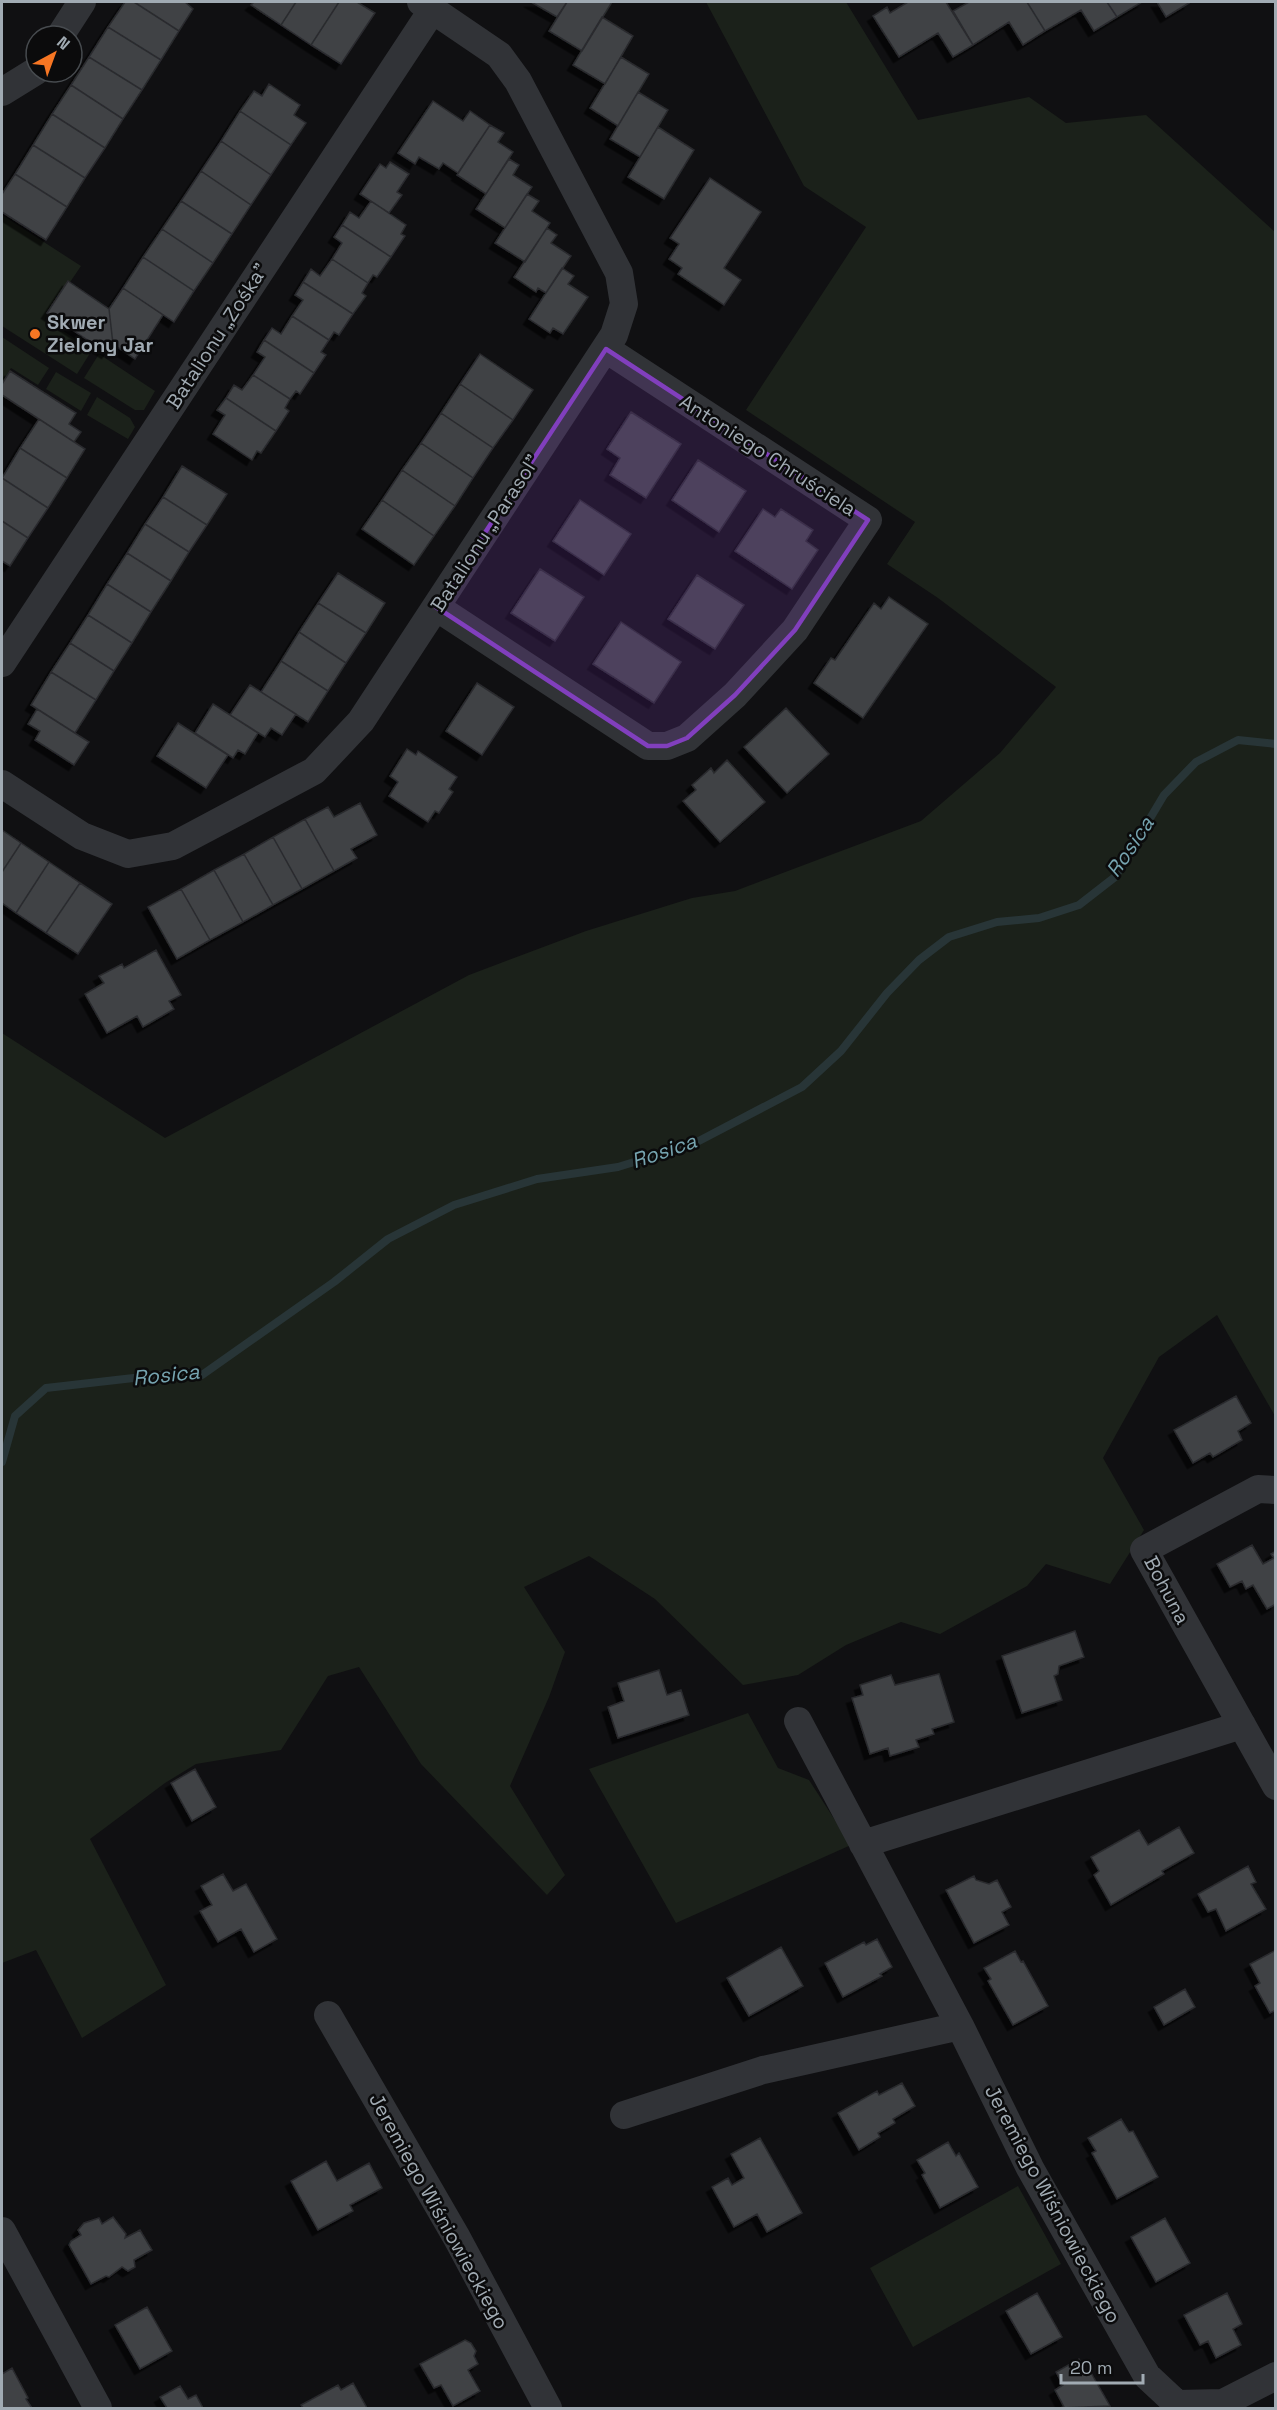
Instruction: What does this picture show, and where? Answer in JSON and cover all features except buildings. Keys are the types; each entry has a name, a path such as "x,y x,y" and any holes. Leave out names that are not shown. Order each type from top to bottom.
{"street":[{"path":"68,24 82,2"},
{"name":"Batalionu „Parasol”","path":"2,784 82,836 128,855 173,846 314,771 361,721 606,349 618,326 624,304 622,280 616,265 509,67 487,45 427,5"},
{"name":"Batalionu „Zośka”","path":"2,663 427,5"},
{"path":"2,92 24,78"},
{"name":"Antoniego Chruściela","path":"436,607 648,746 667,746 687,738 735,695 795,630 844,557 868,520 606,349"},
{"name":"Bohuna","path":"1275,1490 1258,1489 1144,1550 1275,1786"},
{"name":"Jeremiego Wiśniowieckiego","path":"798,1721 960,2026 1030,2168 1147,2376 1177,2404 1223,2403 1275,2376"},
{"path":"863,1844 1242,1725"},
{"name":"Jeremiego Wiśniowieckiego","path":"328,2015 457,2238 548,2409"},
{"path":"624,2115 763,2070 960,2026"},
{"path":"2,2231 98,2409"}],"highlighted area":[{"path":"606,349 868,520 795,630 735,695 687,738 667,746 648,746 436,607"}],"shaded area":[{"path":"706,2 846,2 918,120 1029,97 1066,123 1146,115 1275,232 1275,1416 1217,1315 1159,1357 1103,1458 1144,1530 1110,1584 1046,1564 1027,1586 940,1634 901,1622 846,1645 798,1675 743,1685 655,1599 589,1556 524,1587 565,1652 549,1697 510,1786 565,1875 547,1895 421,1764 359,1667 328,1676 281,1750 196,1764 165,1783 90,1839 166,1985 82,2038 36,1950 2,1963 2,1033 165,1138 469,975 586,931 692,898 735,891 921,821 1000,753 1056,687 938,598 887,564 915,522 746,410 866,227 804,186"},
{"path":"2,215 81,266 45,319 92,350 77,374 2,326"},
{"path":"2,337 49,368 38,385 11,368 2,383"},
{"path":"99,354 155,391 144,410 135,410 84,378"},
{"path":"56,372 91,393 81,411 46,389"},
{"path":"97,397 130,418 135,427 128,439 87,415"},
{"path":"748,1713 778,1768 809,1780 851,1845 676,1923 589,1769"},
{"path":"1018,2186 1061,2264 913,2347 870,2268"}],"waterway":[{"name":"Rosica","path":"2,1462 15,1416 46,1388 186,1372 202,1375 334,1282 388,1239 454,1205 537,1179 618,1167 695,1143 802,1087 841,1051 887,993 919,960 949,937 997,922 1039,918 1079,905 1115,877 1164,795 1196,762 1238,740 1276,744"}],"place":[{"name":"Skwer Zielony Jar","path":"35,334"}]}
